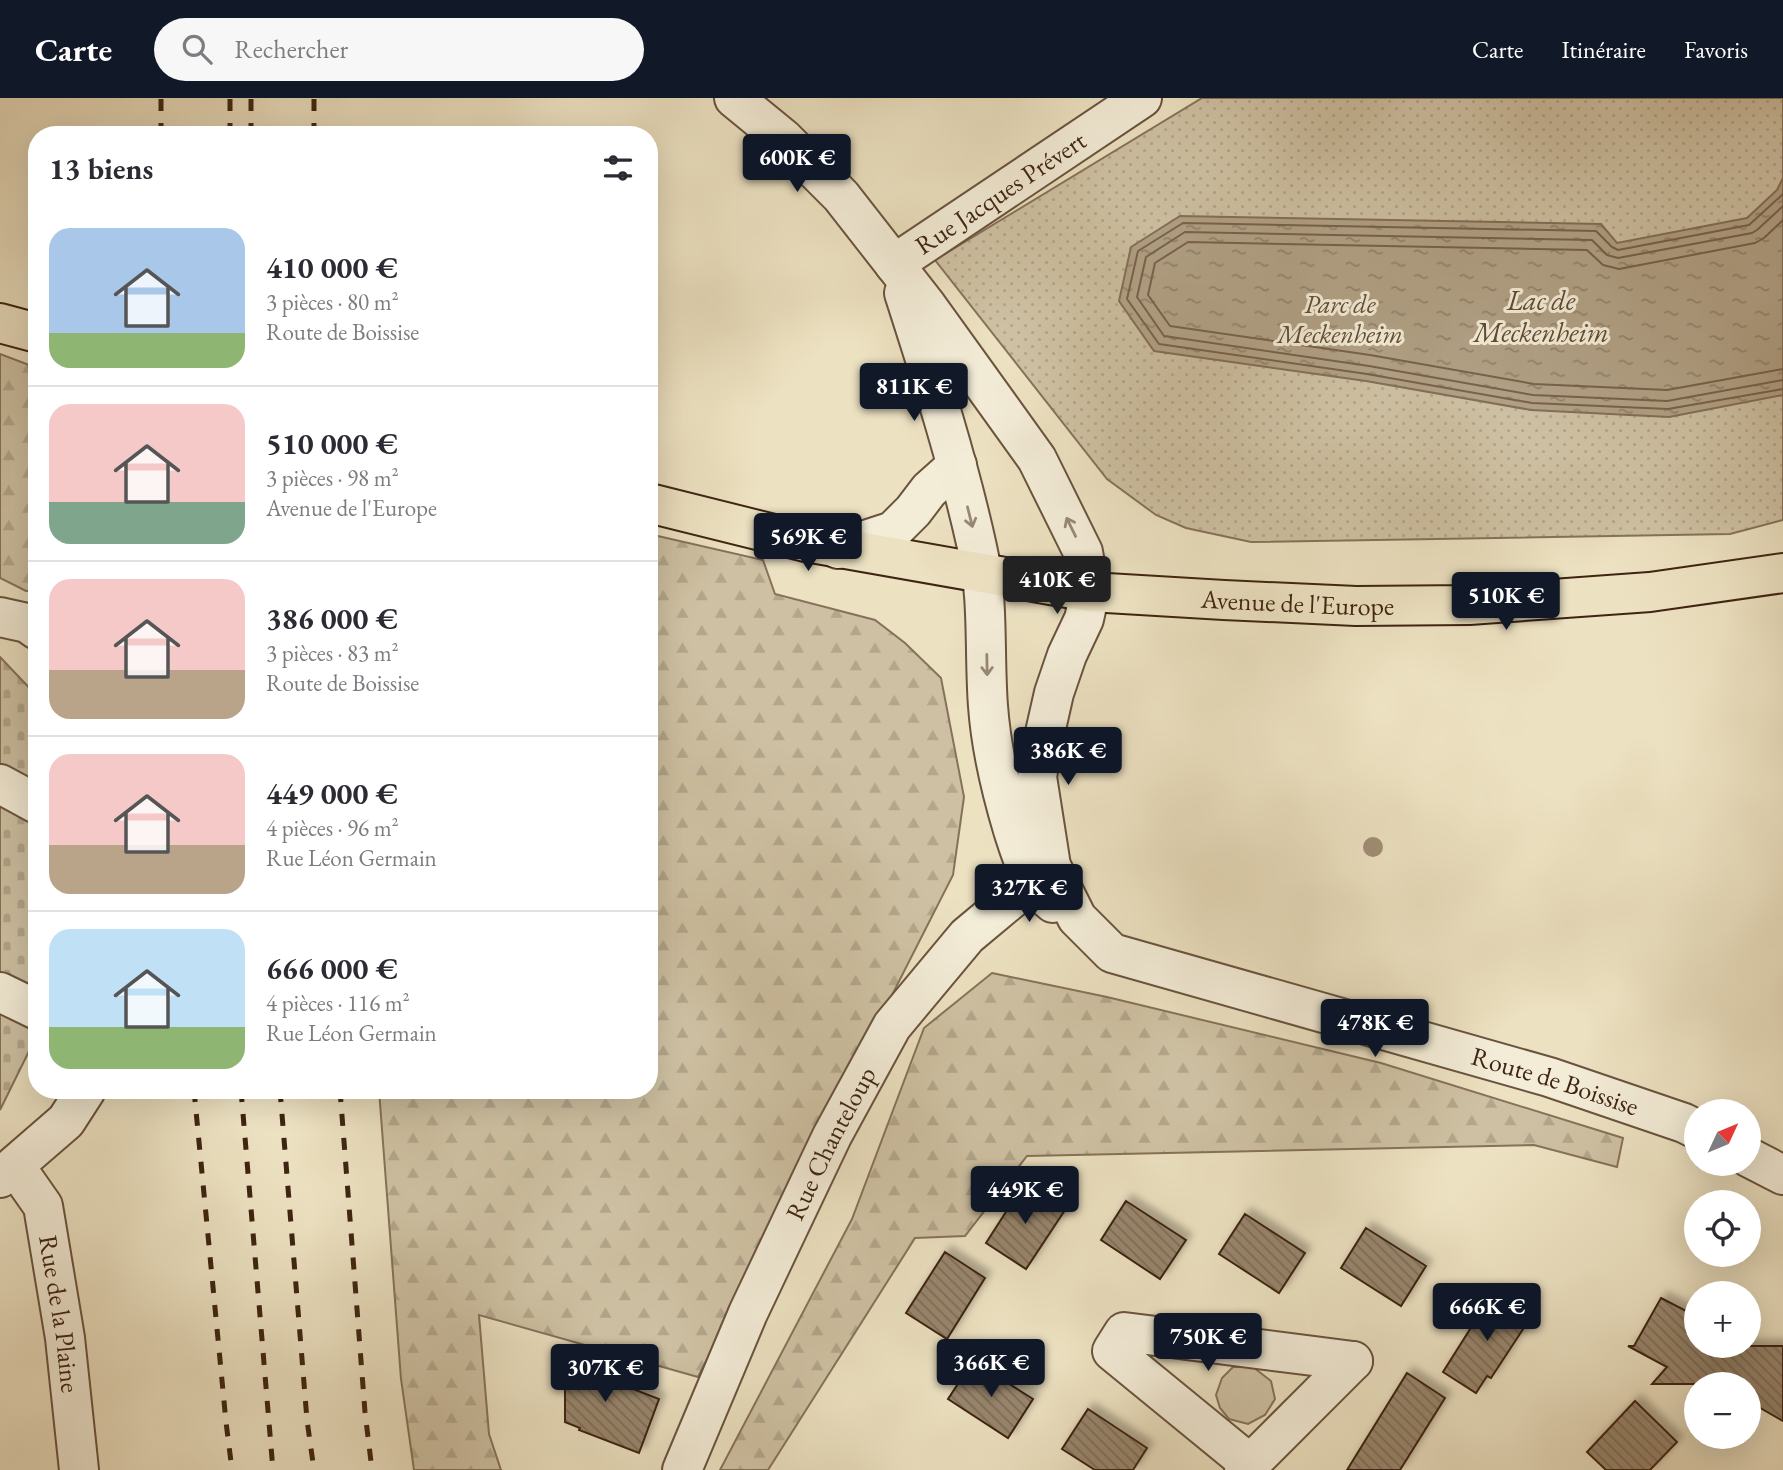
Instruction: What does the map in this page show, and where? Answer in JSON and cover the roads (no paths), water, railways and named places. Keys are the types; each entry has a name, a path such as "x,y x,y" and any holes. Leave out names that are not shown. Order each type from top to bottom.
{"main road":[{"path":"0,323 28,331"},
{"name":"Avenue de l'Europe","path":"658,505 793,540 1090,592 1356,606 1469,605 1650,592 1783,573"}],"street":[{"path":"734,98 784,139 841,196 927,306 1037,459 1083,552 1090,592"},
{"name":"Rue Jacques Prévert","path":"894,264 1142,98"},
{"name":"Route de Boissise","path":"894,264 934,386 978,550 986,640 987,705 992,745 1025,867 1043,874 1077,918 1112,953 1549,1077 1684,1123"},
{"path":"838,549 893,531 929,490 957,465"},
{"name":"Route de Boissise","path":"1043,874 1037,777 1042,746 1054,693 1067,655 1084,619 1090,592"},
{"path":"0,617 28,624"},
{"path":"0,784 28,799"},
{"name":"Rue Chanteloup","path":"682,1470 748,1313 832,1136 892,1026 967,936 1043,874"},
{"path":"0,992 28,1006"},
{"path":"7,1172 66,1121 80,1099"},
{"path":"1761,1164 1783,1175"},
{"name":"Rue de la Plaine","path":"7,1172 29,1183 43,1206 65,1338 79,1470"},
{"path":"1124,1332 1353,1361 1247,1467 1112,1351 1124,1332"}],"water":[{"name":"Lac de Meckenheim","path":"1783,178 1783,395 1669,417 1531,410 1366,381 1154,351 1119,301 1131,247 1180,216 1601,224 1617,243 1747,218 1777,190"}],"railway":[{"path":"161,98 161,126"},
{"path":"230,98 230,126"},
{"path":"251,98 251,126"},
{"path":"314,98 314,126"},
{"path":"195,1099 232,1470"},
{"path":"242,1099 273,1470"},
{"path":"281,1099 307,1420 314,1470"},
{"path":"341,1099 372,1470"}],"park label":[{"name":"Parc de Meckenheim","path":"1340,319"}]}
